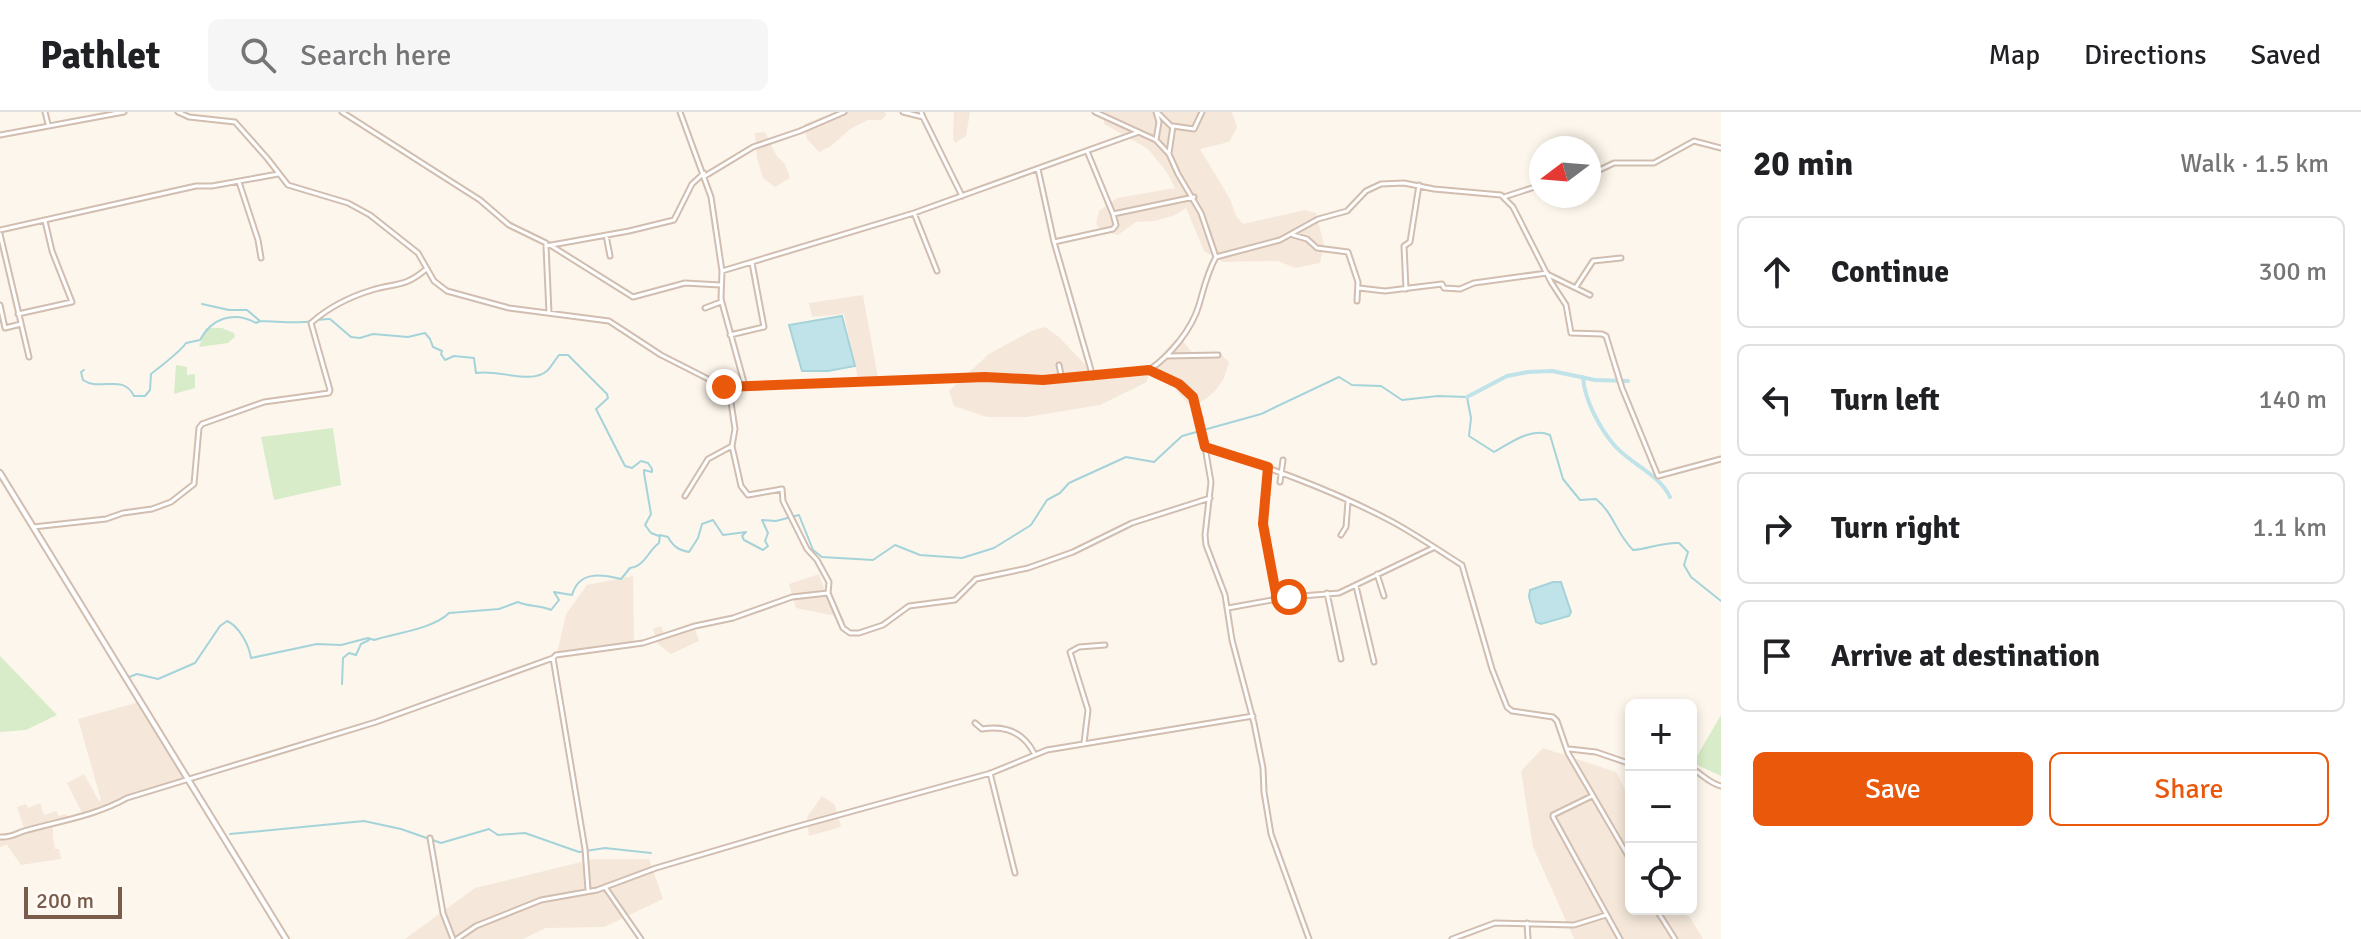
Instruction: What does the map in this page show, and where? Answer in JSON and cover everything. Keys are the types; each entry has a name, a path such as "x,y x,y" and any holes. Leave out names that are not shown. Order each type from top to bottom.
{"street":[{"path":"45,112 48,124"},
{"path":"0,135 124,112"},
{"path":"178,112 189,117 235,122 293,188 348,203 370,215 418,253 434,281 447,291 509,308 609,321 661,355 706,379 729,387 985,377 1062,379 1149,370 1179,384 1193,397 1203,435 1210,471 1206,545 1228,608 1232,640 1253,716 1271,834 1309,939"},
{"path":"342,112 480,200 509,225 546,243 633,297 685,283 720,285"},
{"path":"680,112 704,175 716,223 722,271 721,302 745,387"},
{"path":"548,246 674,220 692,184 704,175 753,147 844,112"},
{"path":"903,112 923,117"},
{"path":"921,112 962,196"},
{"path":"1095,112 1156,140 1169,154 1194,197 1216,257"},
{"path":"1156,112 1159,122 1156,140"},
{"path":"1156,112 1173,126 1194,129 1202,112"},
{"path":"1169,154 1173,126"},
{"path":"722,271 914,213 1139,132"},
{"path":"1601,169 1614,163 1654,163 1694,141 1721,148"},
{"path":"1054,242 1113,229 1116,225 1087,151"},
{"path":"1038,169 1054,242 1093,377"},
{"path":"29,357 0,232 196,186 279,174"},
{"path":"239,182 261,258"},
{"path":"1149,370 1165,356 1193,321 1208,272 1216,257 1280,240 1318,219 1347,211 1374,186 1396,182 1504,197 1529,189"},
{"path":"1406,289 1404,246 1410,242 1419,185"},
{"path":"1113,214 1194,197"},
{"path":"1504,197 1518,216 1566,305 1568,330 1571,333 1606,336 1622,388 1658,476 1721,459"},
{"path":"914,213 937,271"},
{"path":"18,314 72,302 52,251 45,221"},
{"path":"606,235 610,256"},
{"path":"1292,235 1307,239 1317,248 1348,252 1359,288 1357,301"},
{"path":"548,246 549,313"},
{"path":"1576,287 1597,258 1621,258"},
{"path":"730,335 764,327 752,263"},
{"path":"33,527 106,519 171,502 194,484 199,428 202,424 264,402 329,393 311,323 316,318 350,298 412,281 426,269"},
{"path":"1359,288 1385,291 1442,284 1444,288 1460,289 1474,283 1548,274 1590,295"},
{"path":"705,308 721,302"},
{"path":"0,305 5,328 21,324"},
{"path":"1165,356 1218,355"},
{"path":"1059,365 1062,379"},
{"path":"729,387 735,429 732,446 741,486 749,495 782,489 783,501 807,549 829,582 828,593 843,628 850,633 883,625 909,606 955,600 976,579 1028,568 1073,552 1132,523 1210,498"},
{"path":"685,496 708,459 732,446"},
{"path":"1205,447 1281,472 1390,520 1462,565 1492,669 1507,707 1512,711 1553,717 1557,721 1562,742 1625,851"},
{"path":"1280,482 1283,460"},
{"path":"1268,467 1263,524 1277,599"},
{"path":"0,473 286,939"},
{"path":"1341,535 1346,527 1348,501"},
{"path":"1228,608 1339,593 1434,547"},
{"path":"1377,574 1384,596"},
{"path":"1356,586 1374,662"},
{"path":"0,837 9,838 21,832 65,822 127,798 376,722 556,655 643,643 695,626 733,618 792,597 828,593"},
{"path":"1327,593 1341,659"},
{"path":"1084,743 1088,710 1070,652 1079,647 1105,645"},
{"path":"553,658 585,851 588,891"},
{"path":"430,838 443,913 455,939 511,910 541,900 605,887 656,868 773,833 990,773 1034,753 1253,716"},
{"path":"975,723 982,729 1010,729 1026,741 1034,753"},
{"path":"1567,749 1596,752 1625,762"},
{"path":"1697,771 1721,786"},
{"path":"990,773 1015,873"},
{"path":"1593,796 1553,817 1620,939"},
{"path":"605,887 641,939"},
{"path":"1452,939 1495,923 1574,925 1606,915"},
{"path":"1660,915 1675,939"},
{"path":"1527,923 1528,939"}],"shaded area":[{"path":"835,112 885,112 886,115 881,120 868,120 850,129 819,152 807,139 804,124"},
{"path":"954,112 970,112 966,136 955,143 953,139"},
{"path":"1105,112 1232,112 1237,127 1229,142 1200,149 1230,199 1236,216 1243,224 1305,210 1316,213 1324,245 1320,263 1295,268 1278,261 1223,262 1204,251 1186,208 1155,221 1136,222 1118,235 1102,231 1096,224 1099,211 1117,198 1175,188 1148,149 1104,124"},
{"path":"765,132 790,178 775,187 763,178 757,158 755,133"},
{"path":"863,295 878,378 858,379 844,314 812,317 809,303"},
{"path":"1045,327 1059,337 1090,370 1100,372 1146,366 1149,370 1147,382 1100,405 1027,417 987,417 954,406 949,391 989,354 1031,331"},
{"path":"1176,339 1182,340 1194,355 1219,353 1229,362 1216,390 1191,407 1168,381 1154,375 1153,364"},
{"path":"819,574 836,616 796,608 789,584"},
{"path":"633,576 634,642 557,653 566,614 587,585"},
{"path":"693,622 699,641 671,654 658,644 653,629 661,626 664,633"},
{"path":"139,702 189,779 83,815 67,783 84,774 101,800 78,719"},
{"path":"1543,748 1616,772 1625,789 1625,915 1689,915 1703,939 1574,939 1533,847 1521,771"},
{"path":"822,796 835,805 841,827 809,836 807,817"},
{"path":"40,803 44,815 56,811 59,816 66,814 70,820 53,827 55,849 59,849 61,859 21,865 7,845 0,847 0,837 25,831 17,807 26,804 28,808"},
{"path":"593,859 649,859 663,899 604,927 546,928 523,939 405,939 475,888"}],"green space":[{"path":"206,328 222,328 234,333 235,337 228,343 199,347"},
{"path":"176,365 187,367 187,375 195,374 195,388 174,394"},
{"path":"333,428 341,485 274,500 261,437"},
{"path":"0,656 57,715 26,730 0,732"},
{"path":"1721,715 1721,776 1697,765 1697,756"}],"water":[{"path":"842,316 855,366 828,371 802,371 789,325"},
{"path":"1561,582 1571,612 1569,616 1541,624 1536,622 1530,590"}],"waterway":[{"path":"202,304 247,310 260,321 330,319 351,337 373,334 408,337 425,333 433,347 442,351 445,360 454,356 474,358 476,373 532,377 547,371 559,355 568,355 607,394 608,398 596,409 625,466 632,468 641,461 648,463 652,469 652,472 644,470 651,514 645,525 651,533 659,536"},
{"path":"84,370 81,372 83,380 90,383 124,385 134,396 145,396 150,390 151,374 186,343 200,340 216,322 231,317 256,323 260,321"},
{"path":"1467,397 1507,376 1528,372 1552,371 1595,380 1628,381"},
{"path":"127,678 137,674 158,679 195,663 220,626 227,621 243,636 251,658 317,644 341,645 368,638 374,640 424,627 449,613 499,609 518,602 551,610 559,600 554,592 572,595 575,587 585,578 605,576 621,579 659,543 660,535 668,537 679,549 689,552 702,524 713,520 723,535 746,532 742,536 744,540 763,550 768,546 765,541 768,533 762,520 776,521 799,515 813,550 822,557 873,560 895,545 920,555 962,558 994,548 1031,525 1047,500 1060,493 1069,483 1126,457 1154,462 1182,436 1261,414 1339,377 1352,385 1381,386 1402,400 1467,397 1471,418 1469,436 1494,452 1528,434 1550,435 1563,479 1580,500 1596,499 1633,550 1679,543 1688,552 1684,565 1691,577 1721,601"},
{"path":"1583,377 1590,404 1609,439 1659,482 1670,497"},
{"path":"342,684 343,658 349,653 356,655 361,644 369,640"},
{"path":"230,834 364,821 401,829 441,843 489,829 498,835 525,833 579,852 605,848 651,853"}],"route":[{"path":"724,387 985,377 1043,380 1136,370 1155,371 1184,387 1193,397 1205,447 1268,467 1263,524 1277,599 1289,597"}]}
